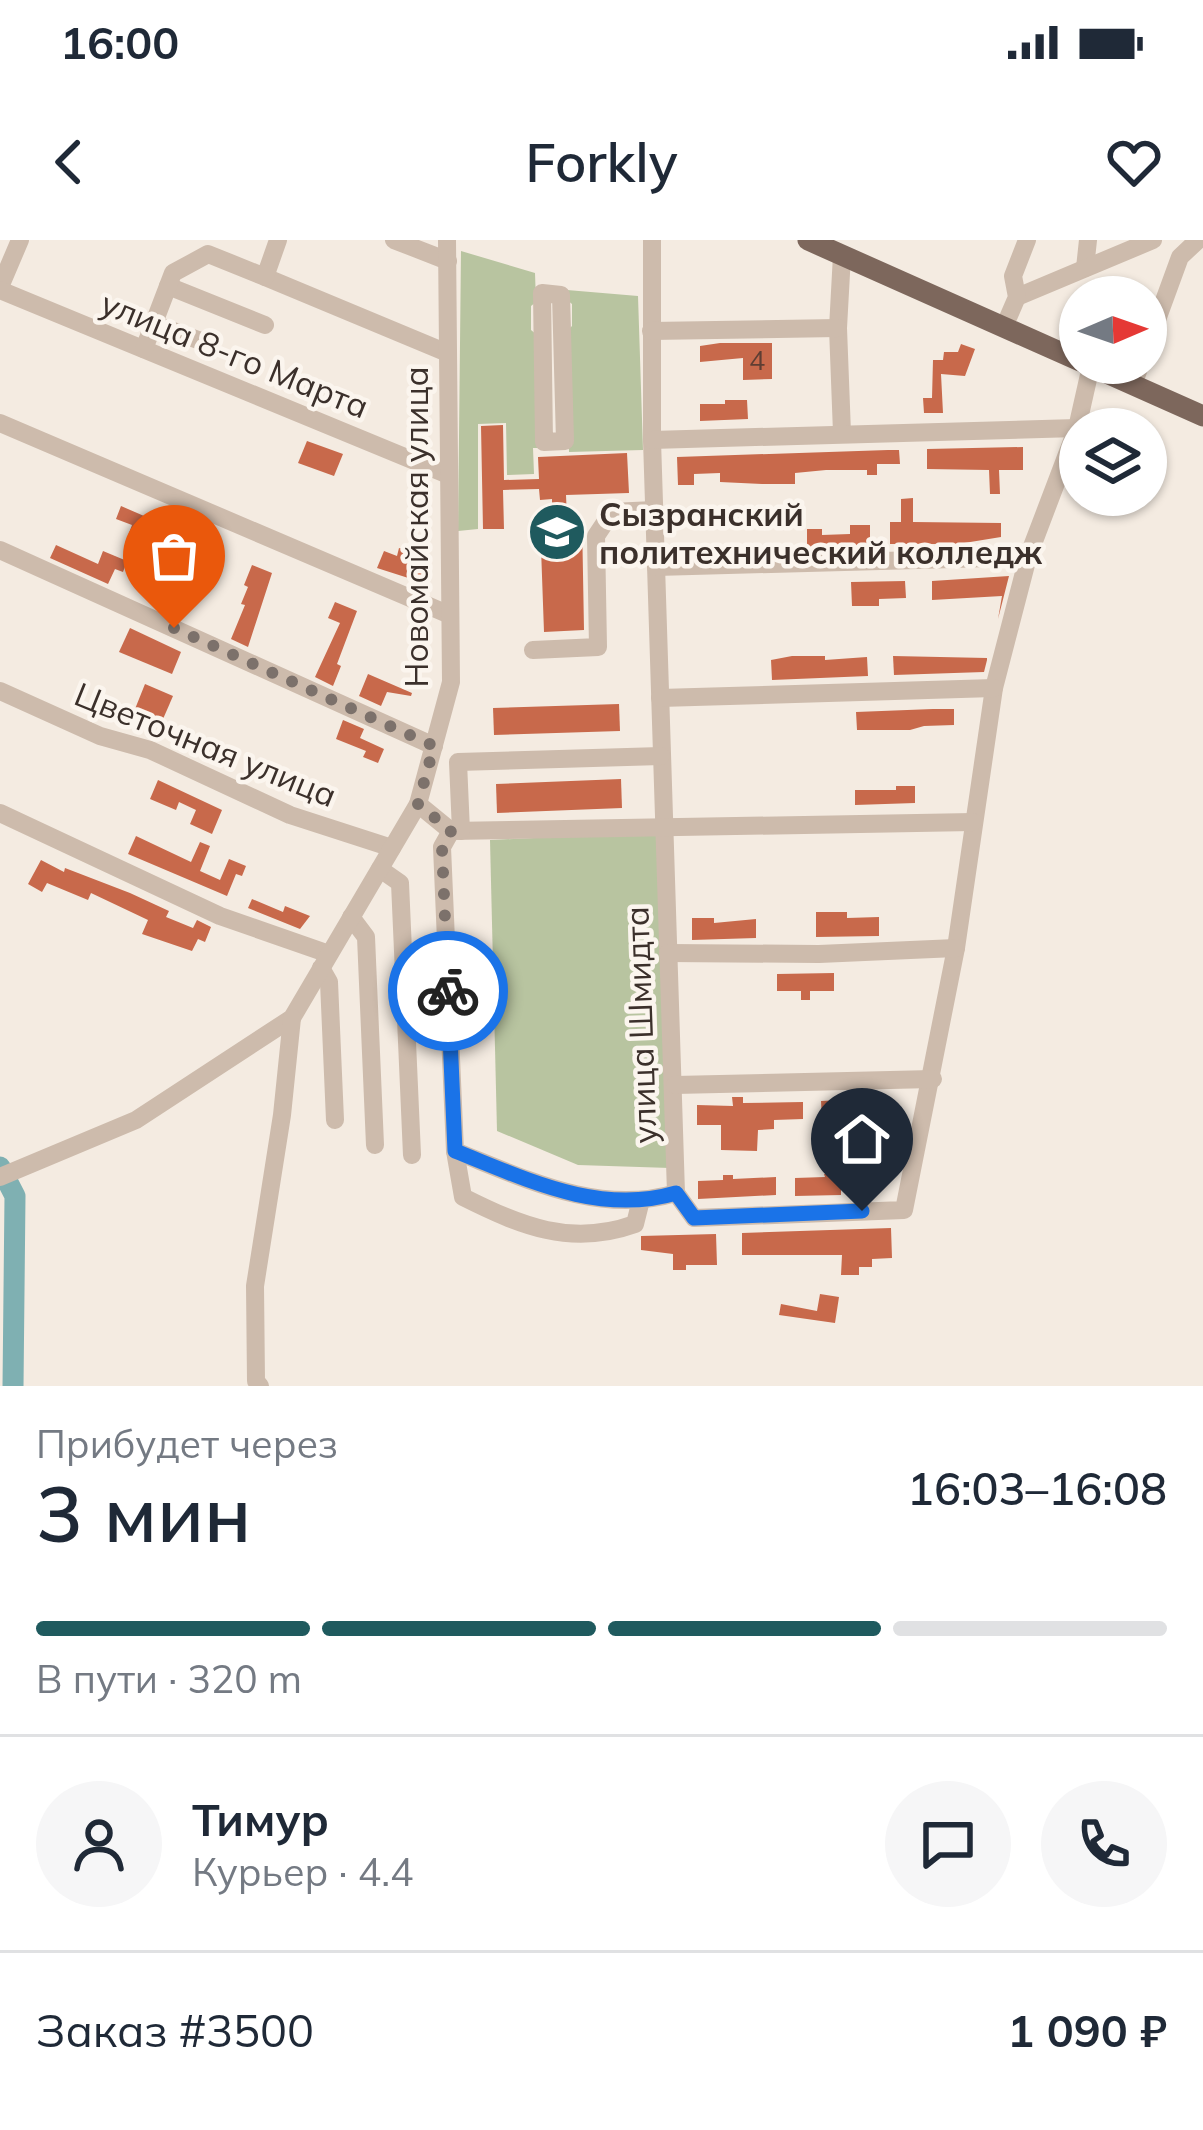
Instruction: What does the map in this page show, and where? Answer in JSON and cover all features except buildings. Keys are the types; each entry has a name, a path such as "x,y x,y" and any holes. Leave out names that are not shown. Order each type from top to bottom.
{"main road":[{"path":"808,240 1059,352"},
{"path":"1153,384 1203,416"}],"street":[{"path":"0,289 20,240"},
{"path":"265,277 278,240"},
{"path":"394,240 448,261"},
{"name":"Новомайская улица","path":"0,1177 136,1120 292,1018 418,804 451,682 447,240"},
{"name":"улица Шмидта","path":"652,240 652,440 676,1193"},
{"path":"1004,327 1017,297 1013,276 1027,240"},
{"path":"1085,268 1088,240"},
{"path":"1017,297 1153,240"},
{"path":"1167,287 1180,248 1198,240"},
{"path":"144,349 173,273 211,247 265,277 445,352"},
{"path":"842,255 838,328 842,434"},
{"path":"168,286 265,325"},
{"name":"улица 8-го Марта","path":"0,289 446,474"},
{"path":"154,324 209,344"},
{"path":"651,331 838,328"},
{"path":"552,333 565,441 544,442 552,333"},
{"path":"0,423 450,615"},
{"path":"652,440 1059,428"},
{"path":"455,1151 570,1196 641,1200 676,1193 694,1218 904,1210 956,947 994,688 1028,557 1059,475"},
{"path":"533,650 598,647 596,536 612,512 654,510"},
{"path":"0,550 434,746"},
{"path":"656,567 1028,557"},
{"path":"660,698 994,688"},
{"name":"Цветочная улица","path":"0,691 100,736 150,750 290,815 392,848"},
{"path":"641,1200 635,1224 604,1235 543,1230 463,1197 455,1151 442,848 456,831 458,762 661,756"},
{"path":"418,804 456,831 973,822"},
{"path":"0,813 325,961 335,1120"},
{"path":"380,869 400,883 412,1155"},
{"path":"351,917 366,937 375,1144"},
{"path":"668,953 820,954 956,947"},
{"path":"260,1386 256,1381 255,1286 283,1115 292,1018"},
{"path":"675,1085 933,1079"}],"green space":[{"path":"461,251 535,273 531,330 537,335 540,448 533,448 534,474 507,475 506,423 478,424 478,529 458,531"},
{"path":"567,290 638,296 643,450 569,452 566,332 572,326 572,304"},
{"path":"660,832 670,1168 578,1165 497,1131 490,840"}],"waterway":[{"path":"0,1167 15,1196 13,1386"}],"way so far":[{"path":"174,628 434,746 418,804 451,831 442,848 448,991"}],"place":[{"name":"Сызранский политехнический колледж","path":"557,532"}],"route":[{"path":"448,991 455,1151 570,1196 652,1200 676,1193 694,1218 862,1211"}]}
